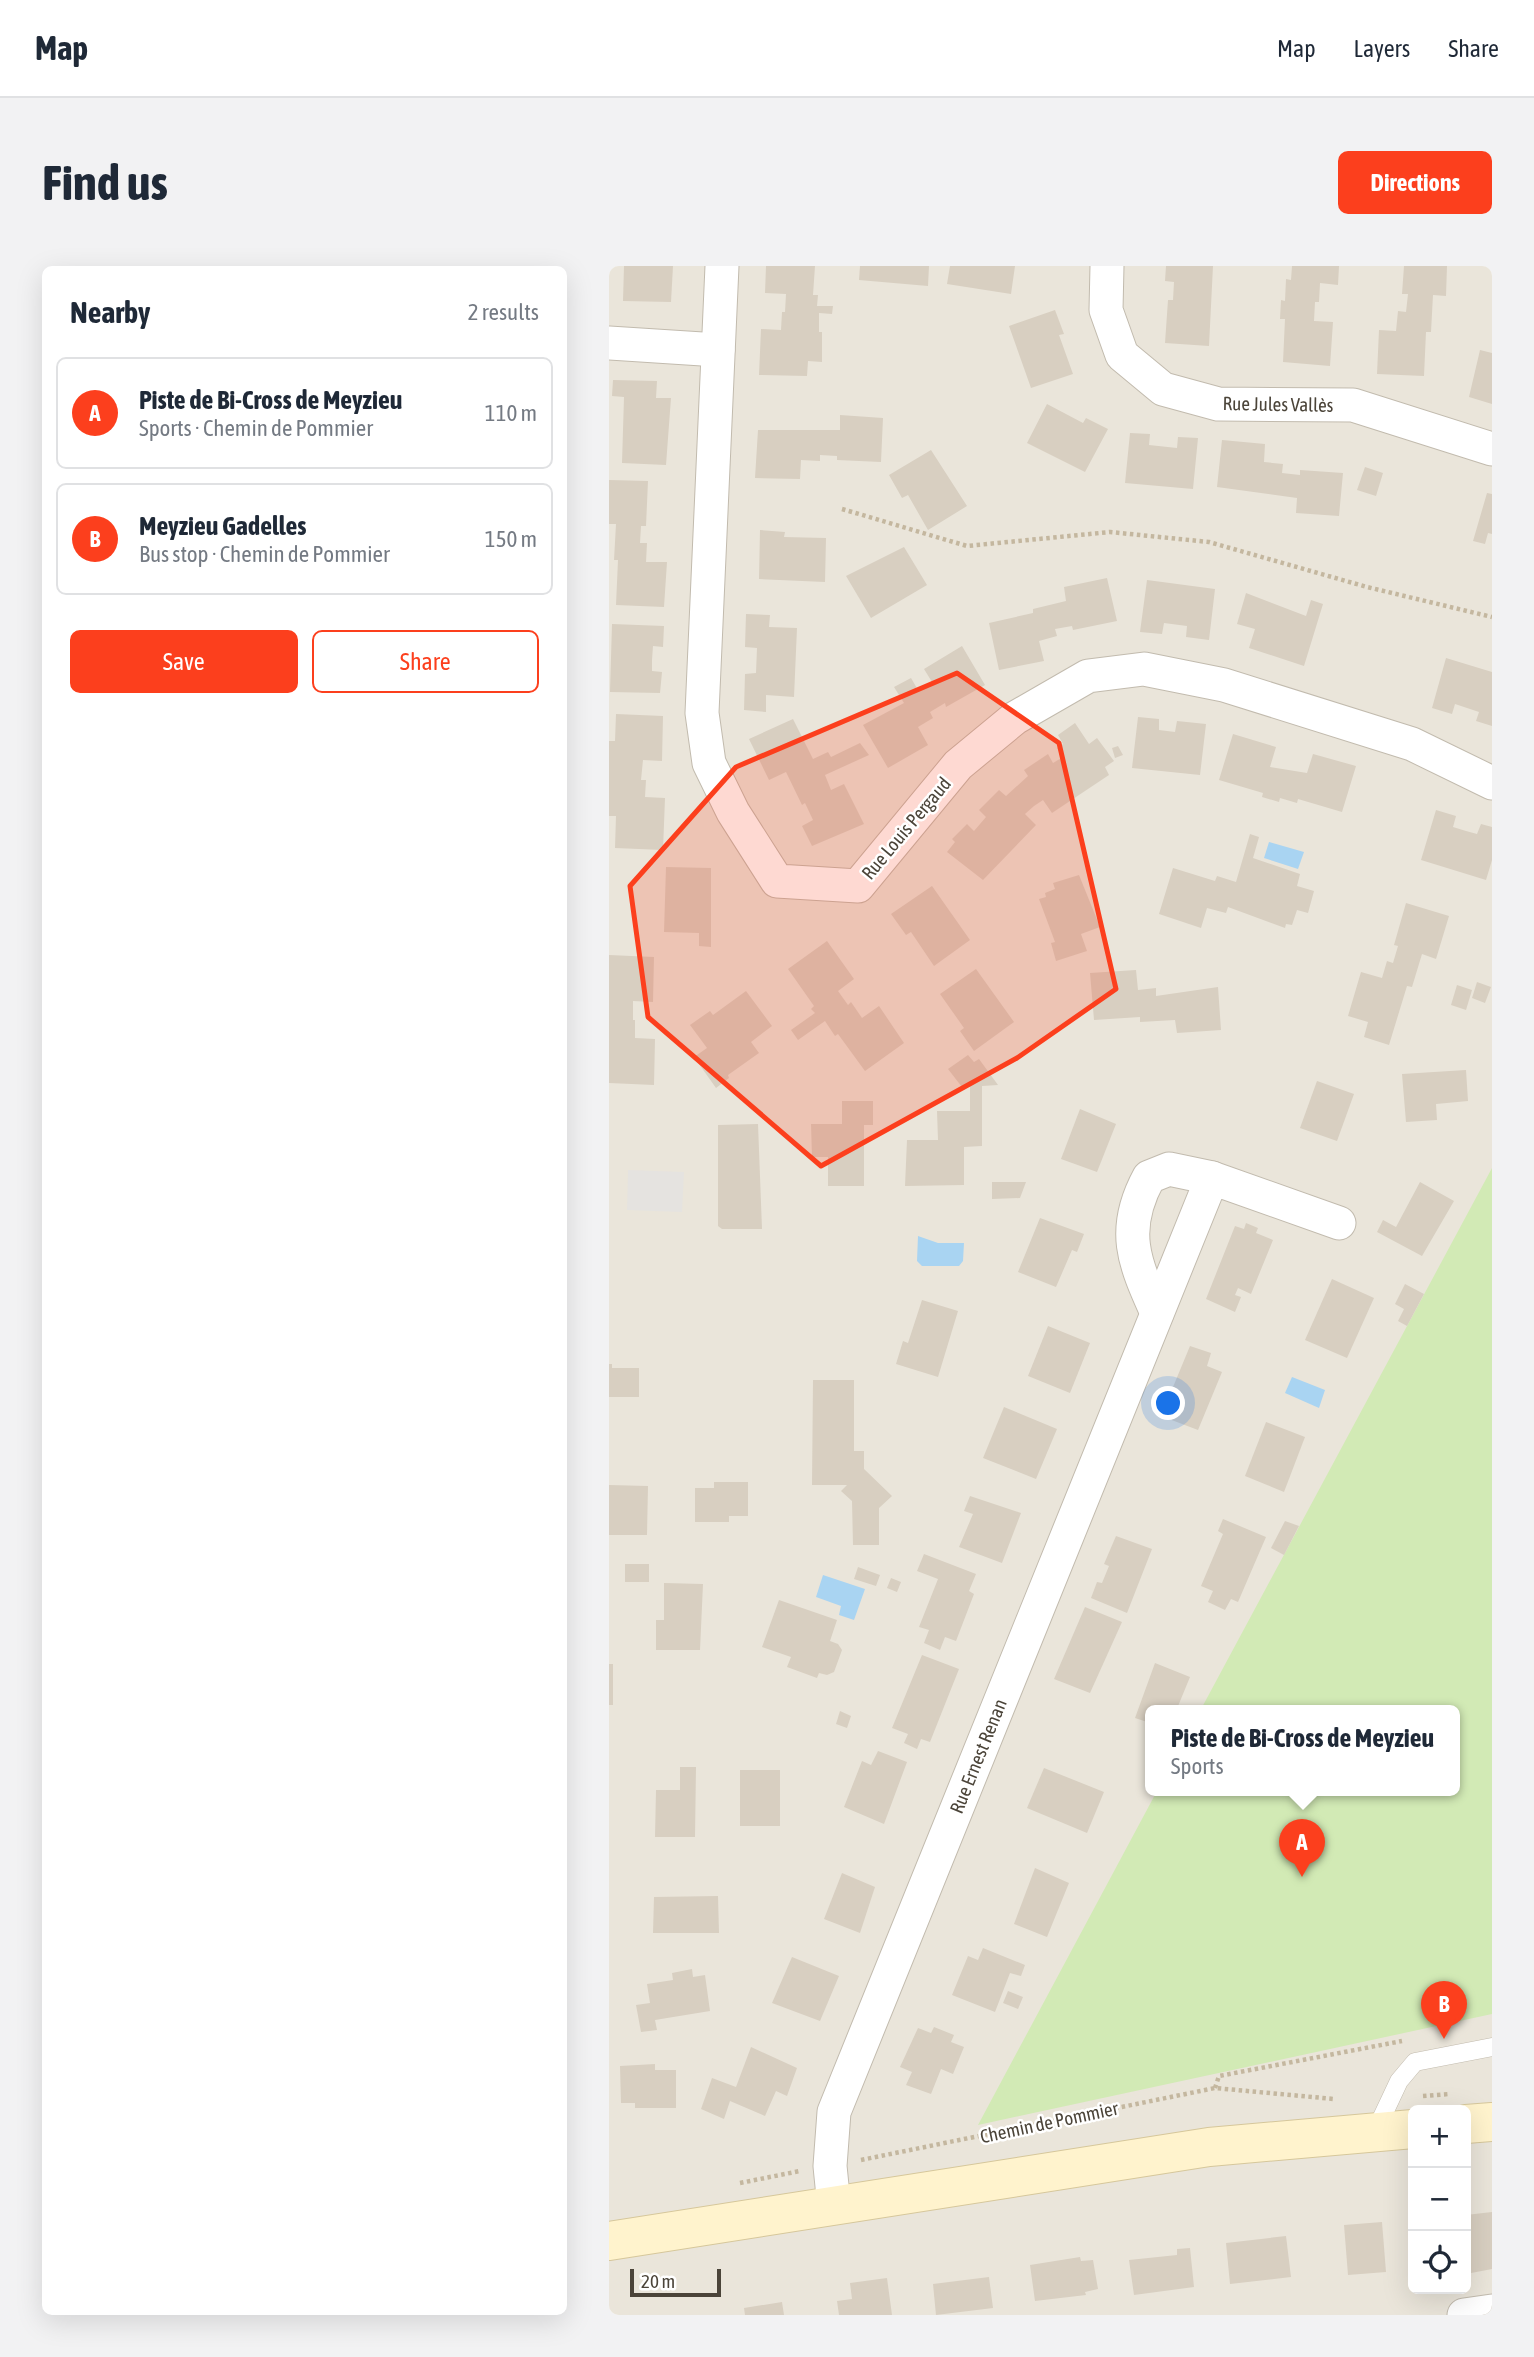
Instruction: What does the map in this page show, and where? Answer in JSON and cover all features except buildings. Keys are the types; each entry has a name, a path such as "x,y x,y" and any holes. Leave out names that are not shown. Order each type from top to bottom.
{"street":[{"name":"Rue Louis Pergaud","path":"722,266 702,713 709,763 733,812 777,881 858,886 958,765 1015,718 1088,676 1144,669 1224,685 1412,744 1492,783"},
{"name":"Rue Jules Vallès","path":"1107,266 1106,310 1122,355 1163,389 1218,404 1353,405 1492,449"},
{"path":"609,343 718,350"},
{"path":"1157,1313 1136,1266 1130,1233 1138,1196 1149,1177 1169,1169 1212,1178 1339,1223"},
{"name":"Rue Ernest Renan","path":"834,2206 830,2166 834,2112 1212,1178"},
{"path":"1471,2113 1492,2122"},
{"path":"609,2241 1209,2147 1382,2115 1408,2127"},
{"path":"1464,2315 1492,2311"}],"lane":[{"path":"1382,2115 1399,2081 1415,2062 1492,2046"}],"path":[{"path":"842,509 967,546 1110,533 1209,542 1367,587 1492,617"},
{"path":"1215,2088 1219,2076 1410,2039"},
{"name":"Chemin de Pommier","path":"727,2185 1215,2088 1338,2100"},
{"path":"1382,2115 1408,2113"}],"highlighted area":[{"path":"957,673 1059,743 1116,989 1017,1058 821,1166 648,1017 630,886 736,767"}],"shaded area":[{"path":"609,266 1492,266 1492,2315 609,2315"},
{"path":"628,1170 684,1172 682,1212 627,1210"}],"green space":[{"path":"1492,1168 1492,2014 978,2125 1154,1796 1460,1796 1460,1705 1203,1705"}],"water":[{"path":"1269,842 1304,852 1298,869 1264,858"},
{"path":"918,1236 938,1243 964,1243 963,1261 959,1266 922,1266 917,1261"},
{"path":"1292,1377 1325,1390 1319,1408 1285,1393"},
{"path":"823,1575 865,1589 854,1620 839,1615 841,1606 816,1597"}],"place":[{"name":"Piste de Bi-Cross de Meyzieu","path":"1302,1877"},
{"name":"Meyzieu Gadelles","path":"1444,2039"}]}
